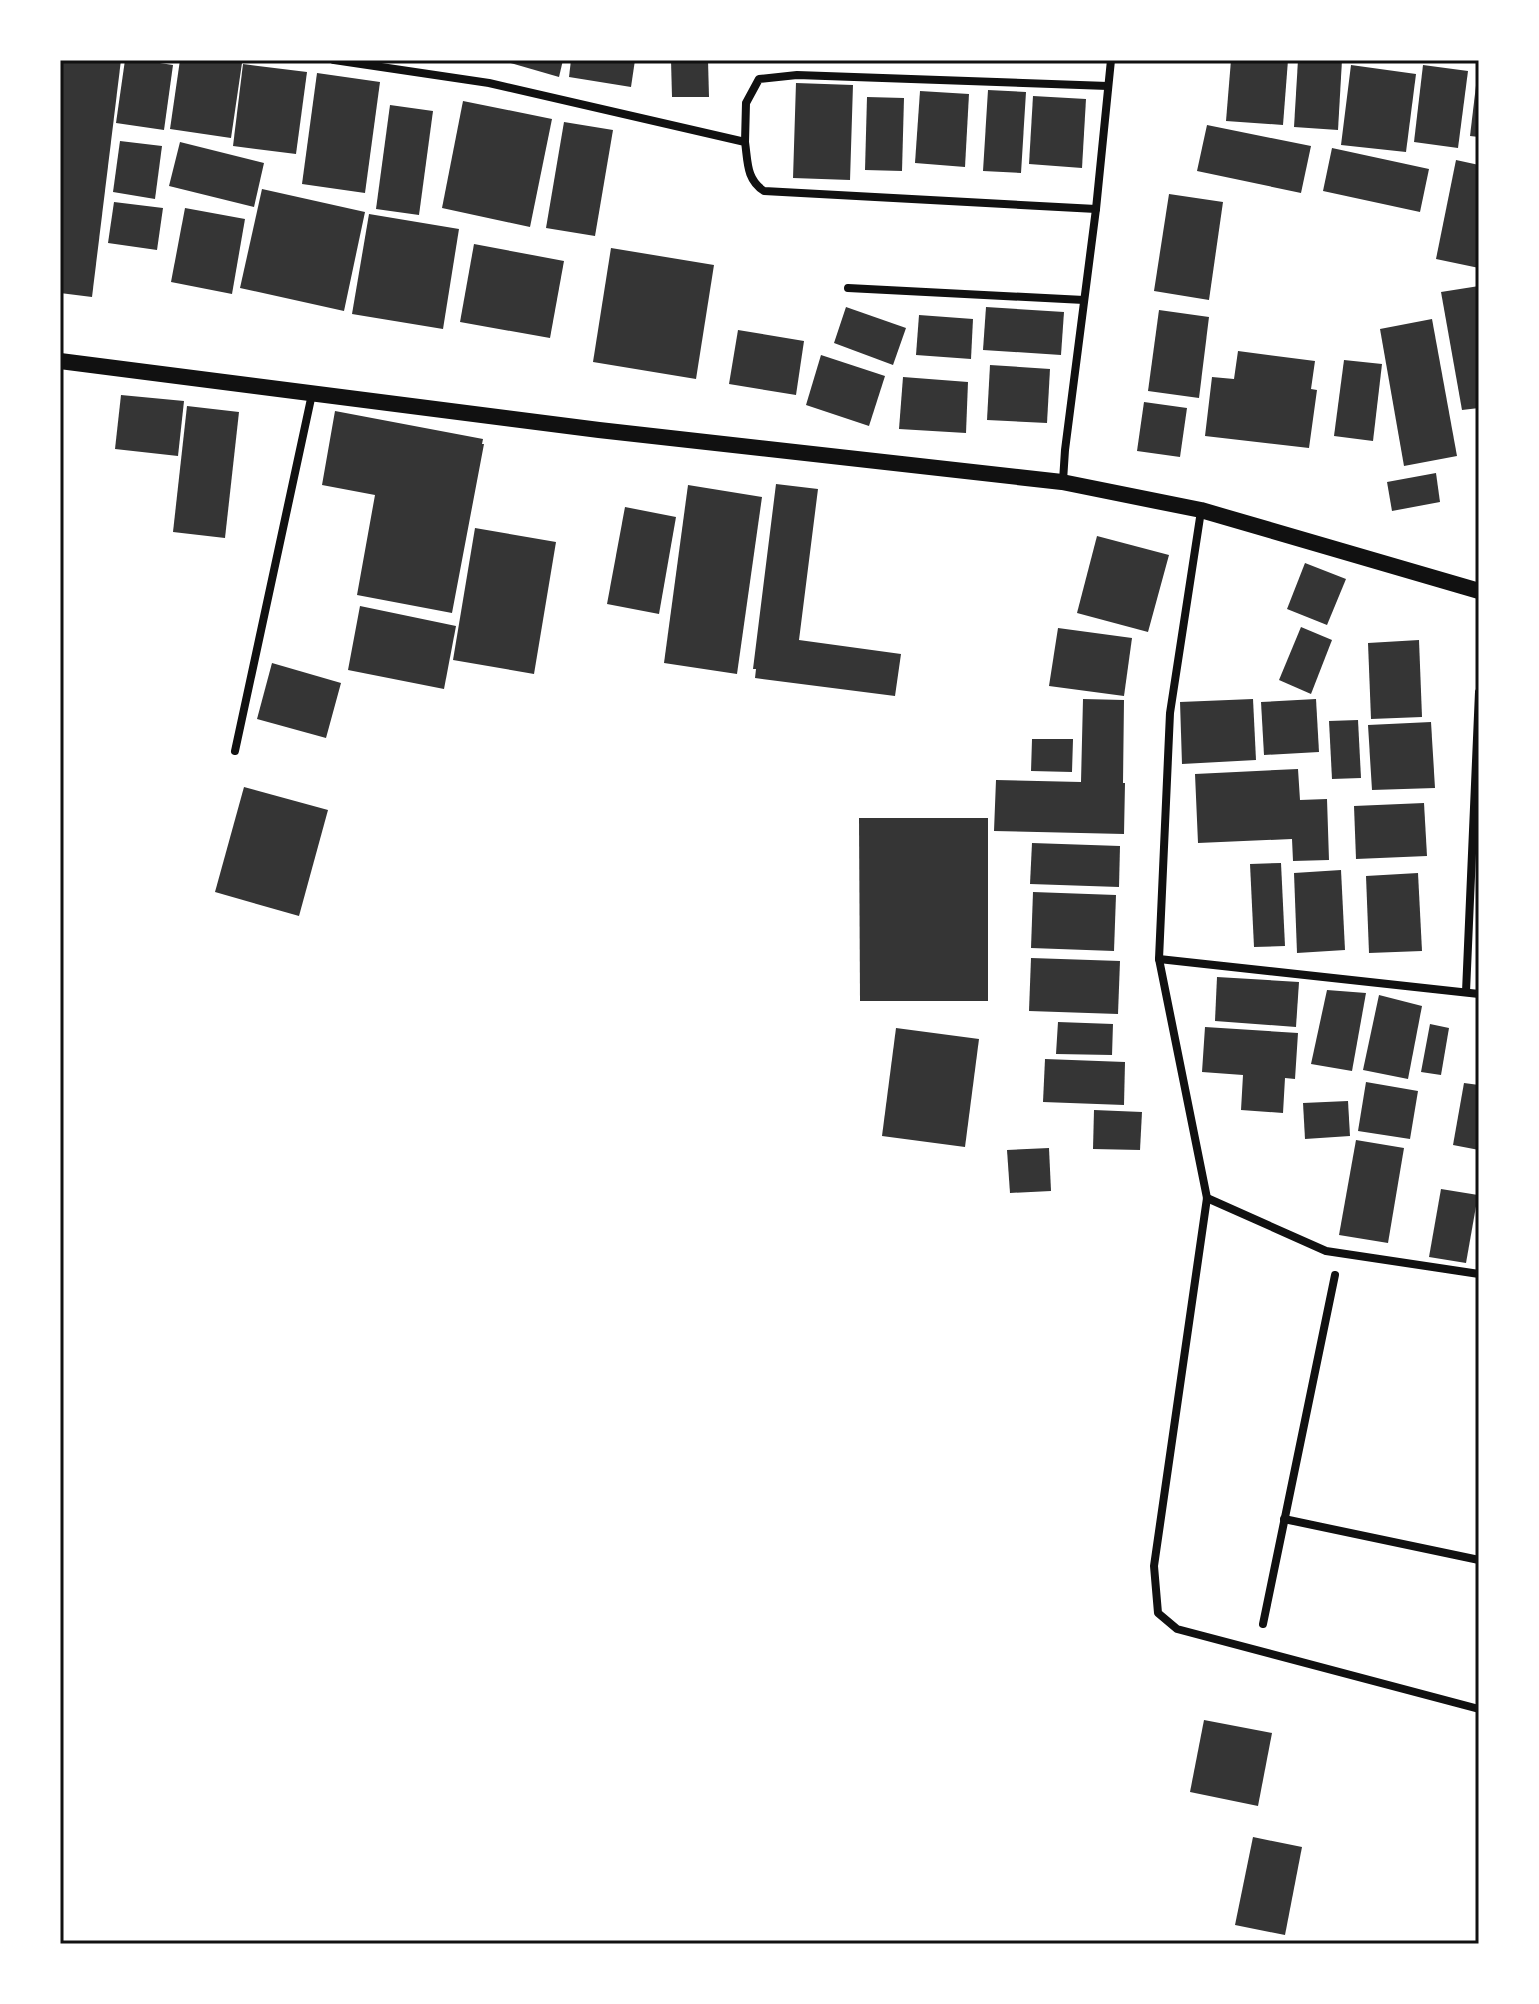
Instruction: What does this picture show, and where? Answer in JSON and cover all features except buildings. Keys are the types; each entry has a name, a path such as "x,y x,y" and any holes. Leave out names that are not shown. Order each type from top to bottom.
{"main road":[{"path":"60,361 599,430 1062,482 1201,510 1479,591"}],"street":[{"path":"334,60 489,83 745,142"},
{"path":"1062,482 1111,60"},
{"path":"1096,209 764,191 754,185 750,173 745,142 746,103 759,79 797,75 1108,86"},
{"path":"848,288 1084,300"},
{"path":"235,751 312,394"},
{"path":"1201,510 1170,713 1159,959 1207,1198 1154,1566 1158,1613 1177,1629 1479,1709"},
{"path":"1466,992 1479,692"},
{"path":"1159,959 1479,994"},
{"path":"1207,1198 1326,1251 1479,1274"},
{"path":"1263,1624 1335,1275"},
{"path":"1284,1519 1479,1560"}]}
